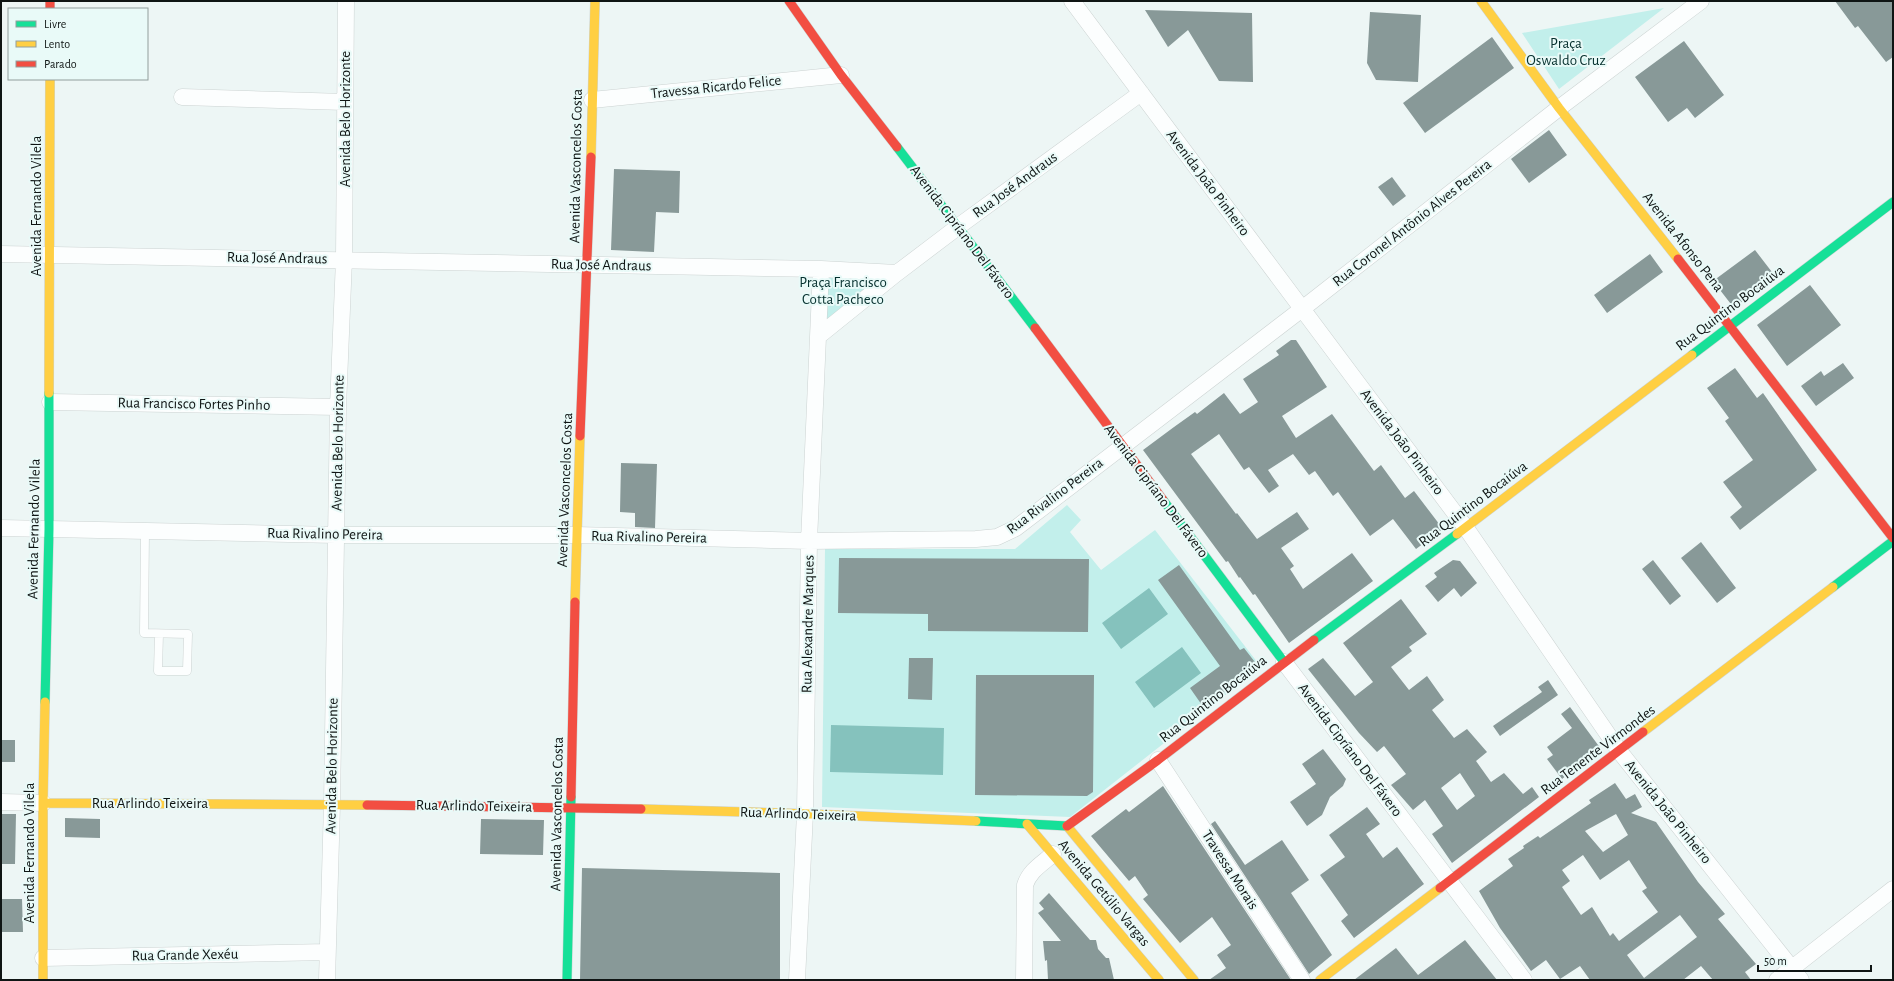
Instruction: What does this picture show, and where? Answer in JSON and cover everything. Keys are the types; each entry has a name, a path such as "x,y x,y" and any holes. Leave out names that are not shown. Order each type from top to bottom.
{"street":[{"name":"Avenida Belo Horizonte","path":"327,980 332,804 338,407 344,259 346,1"},
{"name":"Avenida Vasconcelos Costa","path":"566,980 576,535 588,264 595,1"},
{"name":"Avenida Cipríano Del Fávero","path":"789,1 841,75 958,226 1524,980"},
{"name":"Avenida João Pinheiro","path":"1072,1 1466,528 1620,752 1797,974"},
{"name":"Avenida Afonso Pena","path":"1481,1 1559,108 1731,325 1893,538"},
{"name":"Rua Coronel Antônio Alves Pereira","path":"1122,445 1302,309 1559,108 1701,1"},
{"name":"Travessa Ricardo Felice","path":"592,100 841,75"},
{"name":"Avenida Fernando Vilela","path":"43,980 43,803 49,529 50,402 50,80"},
{"name":"Rua José Andraus","path":"1,254 588,264 821,269 897,273 958,226 1141,93"},
{"path":"182,97 345,102"},
{"name":"Rua Quintino Bocaiúva","path":"1067,826 1158,760 1284,662 1466,528 1893,202"},
{"name":"Rua Alexandre Marques","path":"798,980 805,813 810,540 820,335 821,269"},
{"path":"820,335 897,273"},
{"name":"Rua Francisco Fortes Pinho","path":"50,402 338,407"},
{"name":"Rua Rivalino Pereira","path":"1,528 336,535 576,535 810,540 976,539 997,537 1016,528 1122,445"},
{"name":"Rua Tenente Virmondes","path":"1320,980 1620,752 1893,541"},
{"name":"Travessa Morais","path":"1158,760 1302,980"},
{"name":"Rua Arlindo Teixeira","path":"1,802 571,807 805,813 1067,826"},
{"name":"Avenida Getúlio Vargas","path":"1027,824 1148,961 1159,980"},
{"name":"Avenida Getúlio Vargas","path":"1067,826 1164,949 1194,980"},
{"path":"1024,980 1025,885 1028,876 1033,870 1053,854"},
{"path":"1777,980 1797,974 1893,890"},
{"name":"Rua Grande Xexéu","path":"43,958 327,952"}],"lane":[{"path":"145,531 144,633 188,634 187,671 158,671 159,634"}],"green space":[{"name":"Praça Oswaldo Cruz","path":"1664,8 1559,89 1522,33"},
{"name":"Praça Francisco Cotta Pacheco","path":"827,270 886,280 825,326"},
{"path":"1067,505 1081,520 1070,532 1101,570 1155,530 1261,667 1070,817 822,807 825,549 1015,549"}],"shaded area":[{"path":"1149,588 1168,614 1121,649 1102,623"},
{"path":"1182,647 1201,673 1154,708 1135,682"},
{"path":"831,725 944,728 943,775 830,772"}],"building":[{"path":"1835,1 1893,1 1893,57 1886,62 1858,26 1855,28"},
{"path":"1145,10 1252,13 1253,82 1219,81 1188,30 1168,47"},
{"path":"1370,12 1421,15 1418,82 1376,80 1367,63"},
{"path":"1492,37 1514,68 1425,133 1403,103"},
{"path":"1684,41 1724,95 1695,118 1687,108 1668,122 1635,77"},
{"path":"1549,130 1567,155 1529,183 1511,159"},
{"path":"614,169 680,171 679,213 656,212 654,252 611,250"},
{"path":"1392,177 1406,196 1393,206 1378,187"},
{"path":"1755,250 1775,276 1734,308 1713,281"},
{"path":"1650,254 1663,272 1607,313 1594,295"},
{"path":"1810,285 1841,325 1787,366 1757,325"},
{"path":"1291,340 1296,340 1327,387 1282,416 1296,438 1332,414 1374,471 1381,465 1405,498 1414,491 1443,529 1416,549 1393,519 1370,536 1338,492 1333,496 1315,471 1309,475 1293,454 1268,470 1279,486 1269,493 1249,467 1244,470 1219,434 1191,454 1236,514 1237,513 1257,539 1297,512 1309,529 1281,548 1294,566 1290,569 1303,589 1352,553 1373,581 1289,643 1255,594 1253,595 1240,577 1239,578 1228,561 1226,562 1143,450 1195,412 1197,414 1224,393 1240,414 1258,402 1243,379 1279,355 1276,351"},
{"path":"1843,363 1854,378 1816,406 1801,386 1821,371 1824,376"},
{"path":"1735,368 1757,398 1763,393 1817,470 1740,530 1730,517 1742,507 1723,482 1753,460 1725,421 1729,418 1707,388"},
{"path":"621,463 657,464 655,528 635,527 635,513 620,512"},
{"path":"1701,542 1736,588 1717,603 1681,558"},
{"path":"839,558 1089,559 1088,632 928,631 928,614 838,613"},
{"path":"1453,560 1460,561 1477,583 1461,597 1454,588 1438,602 1425,586 1437,577 1434,573"},
{"path":"1653,560 1681,596 1670,605 1642,569"},
{"path":"1179,565 1240,650 1244,648 1258,666 1204,708 1190,688 1220,666 1158,580"},
{"path":"1401,599 1427,634 1409,647 1412,651 1391,667 1409,690 1427,676 1444,700 1432,710 1454,738 1467,729 1487,752 1476,761 1491,782 1504,773 1523,794 1532,787 1539,797 1452,863 1432,834 1443,826 1425,800 1413,810 1391,785 1406,774 1384,746 1377,752 1359,733 1308,669 1323,658 1355,696 1373,682 1343,643","holes":["1460,773 1475,796 1457,810 1441,788"]},
{"path":"909,658 933,658 932,700 908,699"},
{"path":"976,675 1094,675 1093,792 1087,796 975,795"},
{"path":"1548,680 1558,695 1500,736 1493,726 1542,692 1538,687"},
{"path":"1570,707 1601,749 1562,779 1547,759 1553,755 1547,747 1572,728 1561,714"},
{"path":"1,740 15,740 15,762 1,762"},
{"path":"1323,749 1346,779 1343,786 1330,797 1322,815 1307,826 1290,802 1316,784 1302,764"},
{"path":"1615,783 1626,799 1635,794 1642,807 1631,813 1656,822 1698,882 1725,914 1718,919 1756,964 1745,972 1751,980 1713,980 1701,966 1683,980 1590,980 1580,966 1560,979 1546,960 1531,971 1500,928 1479,891 1513,866 1508,859 1524,848 1523,846 1538,836 1540,838 1591,803 1589,800","holes":["1616,814 1628,835 1603,852 1585,831","1583,855 1600,880 1629,860 1647,888 1642,891 1658,912 1619,941 1613,933 1610,936 1592,907 1581,915 1562,887 1570,881 1562,870","1680,915 1697,937 1644,978 1627,955"]},
{"path":"1163,786 1291,980 1209,980 1226,968 1217,955 1231,945 1212,917 1180,943 1143,899 1148,895 1135,876 1129,881 1091,836 1126,809 1129,812"},
{"path":"1367,807 1380,824 1366,834 1383,858 1397,847 1424,884 1354,938 1341,921 1348,915 1320,875 1345,857 1329,835"},
{"path":"1,814 16,814 15,864 1,864"},
{"path":"65,818 100,819 100,838 65,837"},
{"path":"481,819 544,820 543,855 480,854"},
{"path":"1215,821 1245,865 1282,840 1309,880 1291,893 1332,955 1309,974 1211,824"},
{"path":"582,868 780,873 780,980 580,980"},
{"path":"1049,893 1090,940 1096,940 1098,949 1106,958 1109,958 1114,980 1048,980 1047,960 1045,961 1043,941 1061,941 1038,913 1044,909 1039,903"},
{"path":"1,899 22,899 23,932 1,932"},
{"path":"1465,940 1497,980 1354,980 1396,948 1418,975"}],"traffic: fast":[{"path":"897,147 1035,328"},
{"path":"1692,355 1893,202"},
{"path":"45,702 49,529 49,393"},
{"path":"1163,500 1284,662"},
{"path":"1314,640 1457,534"},
{"path":"1833,587 1893,541"},
{"path":"567,980 571,797"},
{"path":"976,821 1067,826"}],"traffic: slow":[{"path":"591,157 595,1"},
{"path":"1481,1 1559,108 1678,259"},
{"path":"49,393 50,80"},
{"path":"1457,534 1692,355"},
{"path":"575,602 580,436"},
{"path":"1643,732 1833,587"},
{"path":"43,980 43,803 45,702"},
{"path":"43,803 367,805"},
{"path":"641,809 976,821"},
{"path":"1027,824 1159,980"},
{"path":"1067,826 1194,980"},
{"path":"1320,980 1440,888"}],"traffic: jam":[{"path":"50,1 50,8"},
{"path":"789,1 841,75 897,147"},
{"path":"580,436 591,157"},
{"path":"1678,259 1893,538"},
{"path":"1035,328 1163,500"},
{"path":"571,797 575,602"},
{"path":"1067,826 1158,760 1314,640"},
{"path":"1440,888 1643,732"},
{"path":"367,805 641,809"}]}
